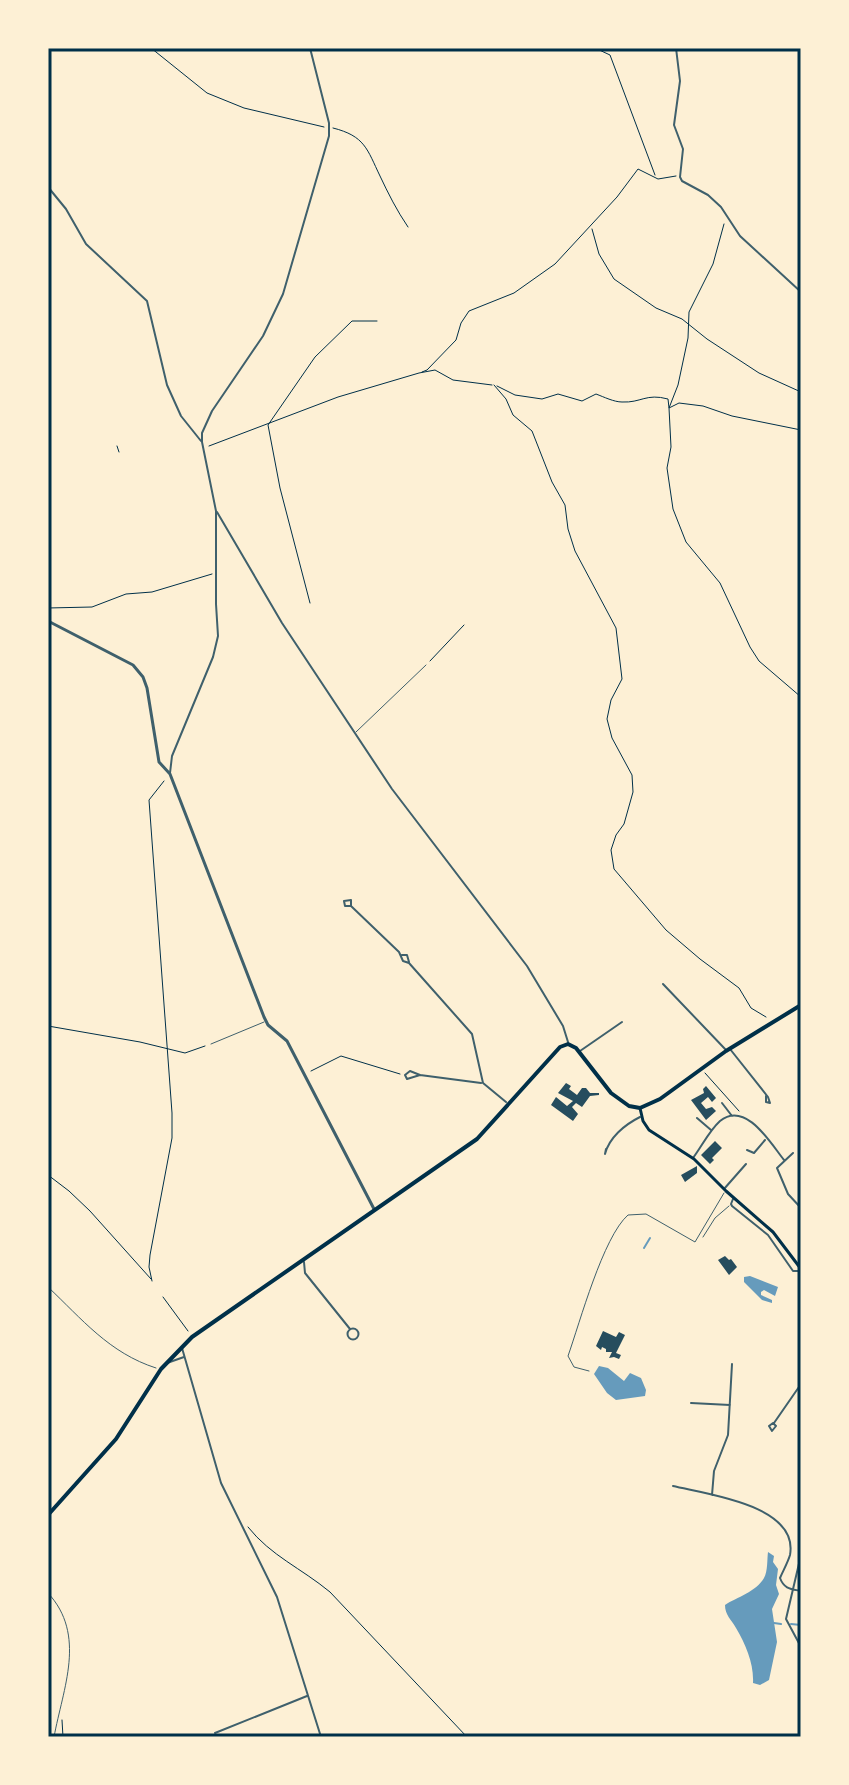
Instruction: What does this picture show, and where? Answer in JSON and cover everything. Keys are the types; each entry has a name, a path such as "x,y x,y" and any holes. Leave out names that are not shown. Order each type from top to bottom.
{"main road":[{"path":"48,1515 116,1439 161,1369 192,1337 477,1139 556,1050 568,1044 579,1052 615,1097 629,1106 640,1108 660,1099 728,1050 801,1005"},
{"path":"640,1108 649,1130 693,1158 770,1234 801,1270"}],"street":[{"path":"170,774 172,756 217,644 216,511 202,433 212,411 263,336 283,294 330,127 310,48"},
{"path":"676,48 680,81 674,125 683,149 682,181 708,195 721,207 740,236 801,292"},
{"path":"48,187 66,209 86,244 147,301 167,385 181,416 202,442"},
{"path":"216,511 282,623 392,789 527,966 563,1026 568,1044"},
{"path":"48,621 126,661 139,672 147,688 159,762 170,774 267,1022 287,1041 374,1209"},
{"path":"351,906 402,955 403,961 409,963 472,1034 483,1083"},
{"path":"663,984 728,1050 766,1096"},
{"path":"579,1052 622,1022"},
{"path":"420,1075 410,1079 405,1075 410,1071 483,1083 509,1105"},
{"path":"722,1103 733,1117"},
{"path":"606,1149 618,1132 641,1116"},
{"path":"693,1158 722,1120 741,1117 758,1126 784,1160"},
{"path":"697,1118 712,1131"},
{"path":"747,1150 754,1153 766,1139"},
{"path":"793,1153 777,1168 788,1194 801,1208"},
{"path":"725,1190 746,1164"},
{"path":"734,1199 731,1204 770,1234 793,1271 801,1270"},
{"path":"303,1259 305,1273"},
{"path":"293,1267 305,1273 350,1329"},
{"path":"182,1347 219,1478 277,1597 321,1737"},
{"path":"167,1363 185,1357"},
{"path":"713,1495 711,1481 728,1435 732,1364"},
{"path":"774,1423 801,1384"},
{"path":"691,1403 731,1405"},
{"path":"673,1486 764,1511 783,1528 789,1540 790,1554 780,1578 786,1588 801,1591"},
{"path":"801,1555 786,1619 801,1647"},
{"path":"215,1733 308,1695"}],"lane":[{"path":"355,733 426,665"},
{"path":"211,1044 267,1022"},
{"path":"589,1371 574,1367 568,1356 619,1225 627,1216 646,1214 693,1242 725,1190"},
{"path":"703,1237 715,1218 731,1204"},
{"path":"48,1287 88,1329 111,1347 133,1360 161,1369"},
{"path":"48,1593 60,1609 71,1644 71,1658 54,1737"}],"path":[{"path":"151,48 207,93 235,105 344,131 364,144 373,155 391,199 408,227"},
{"path":"595,48 612,59 655,177"},
{"path":"203,449 338,397 427,370 456,340 469,311 514,293 555,264 590,228 638,169 662,179 680,177"},
{"path":"669,408 678,385 688,338 687,322 700,287 713,264 727,218"},
{"path":"590,228 593,229 599,254 614,279 656,308 687,322 759,373 801,392"},
{"path":"310,603 280,488 268,425 315,357 352,321 377,321"},
{"path":"419,373 435,370 453,380 494,385 515,395 542,399 558,394 582,401 596,394 617,402 655,395 668,399 671,447 667,468 679,527 686,542 720,583 754,654 801,697"},
{"path":"494,385 506,399 513,415 532,431 552,482 565,505 575,551 616,628 622,679 611,700 607,719 612,738 632,775 633,792 624,824 611,850 614,869 666,930 739,988 751,1008 771,1022"},
{"path":"669,408 679,403 703,406 732,416 801,430"},
{"path":"117,446 119,452"},
{"path":"48,608 92,607 126,594 152,592 217,572"},
{"path":"426,665 464,625"},
{"path":"48,1175 90,1211 152,1281 150,1255 172,1138 169,1048 161,983 149,800 170,774"},
{"path":"48,1026 185,1053 211,1044"},
{"path":"305,1074 341,1056 405,1075"},
{"path":"701,1068 741,1117"},
{"path":"163,1297 192,1337"},
{"path":"247,1525 269,1550 330,1592 467,1737"},
{"path":"62,1719 63,1737"}],"water":[{"path":"750,1276 778,1287 775,1296 764,1290 761,1292 772,1303 762,1300 744,1282 744,1277"},
{"path":"599,1366 608,1368 624,1381 630,1373 641,1378 645,1396 616,1400 594,1374"},
{"path":"768,1552 774,1556 773,1562 778,1569 776,1585 779,1594 772,1609 777,1642 769,1680 760,1685 753,1683 749,1655 725,1605 761,1583 766,1572"}],"building":[{"path":"566,1083 577,1095 582,1088 590,1093 599,1093 590,1096 582,1107 576,1103 572,1107 578,1114 573,1121 551,1105 556,1097 567,1106 573,1101 558,1093"},
{"path":"706,1086 716,1098 712,1102 708,1097 701,1103 706,1109 712,1107 716,1111 706,1120 691,1100 704,1093"},
{"path":"715,1141 722,1148 710,1164 701,1155"},
{"path":"697,1166 697,1173 685,1182 681,1175"},
{"path":"725,1256 737,1267 729,1275 718,1260"},
{"path":"603,1331 616,1337 619,1332 625,1335 616,1353 621,1355 619,1359 609,1358 612,1352 596,1346"}],"waterway":[{"path":"644,1248 650,1238"},
{"path":"774,1623 781,1624"},
{"path":"791,1624 801,1625"}]}
